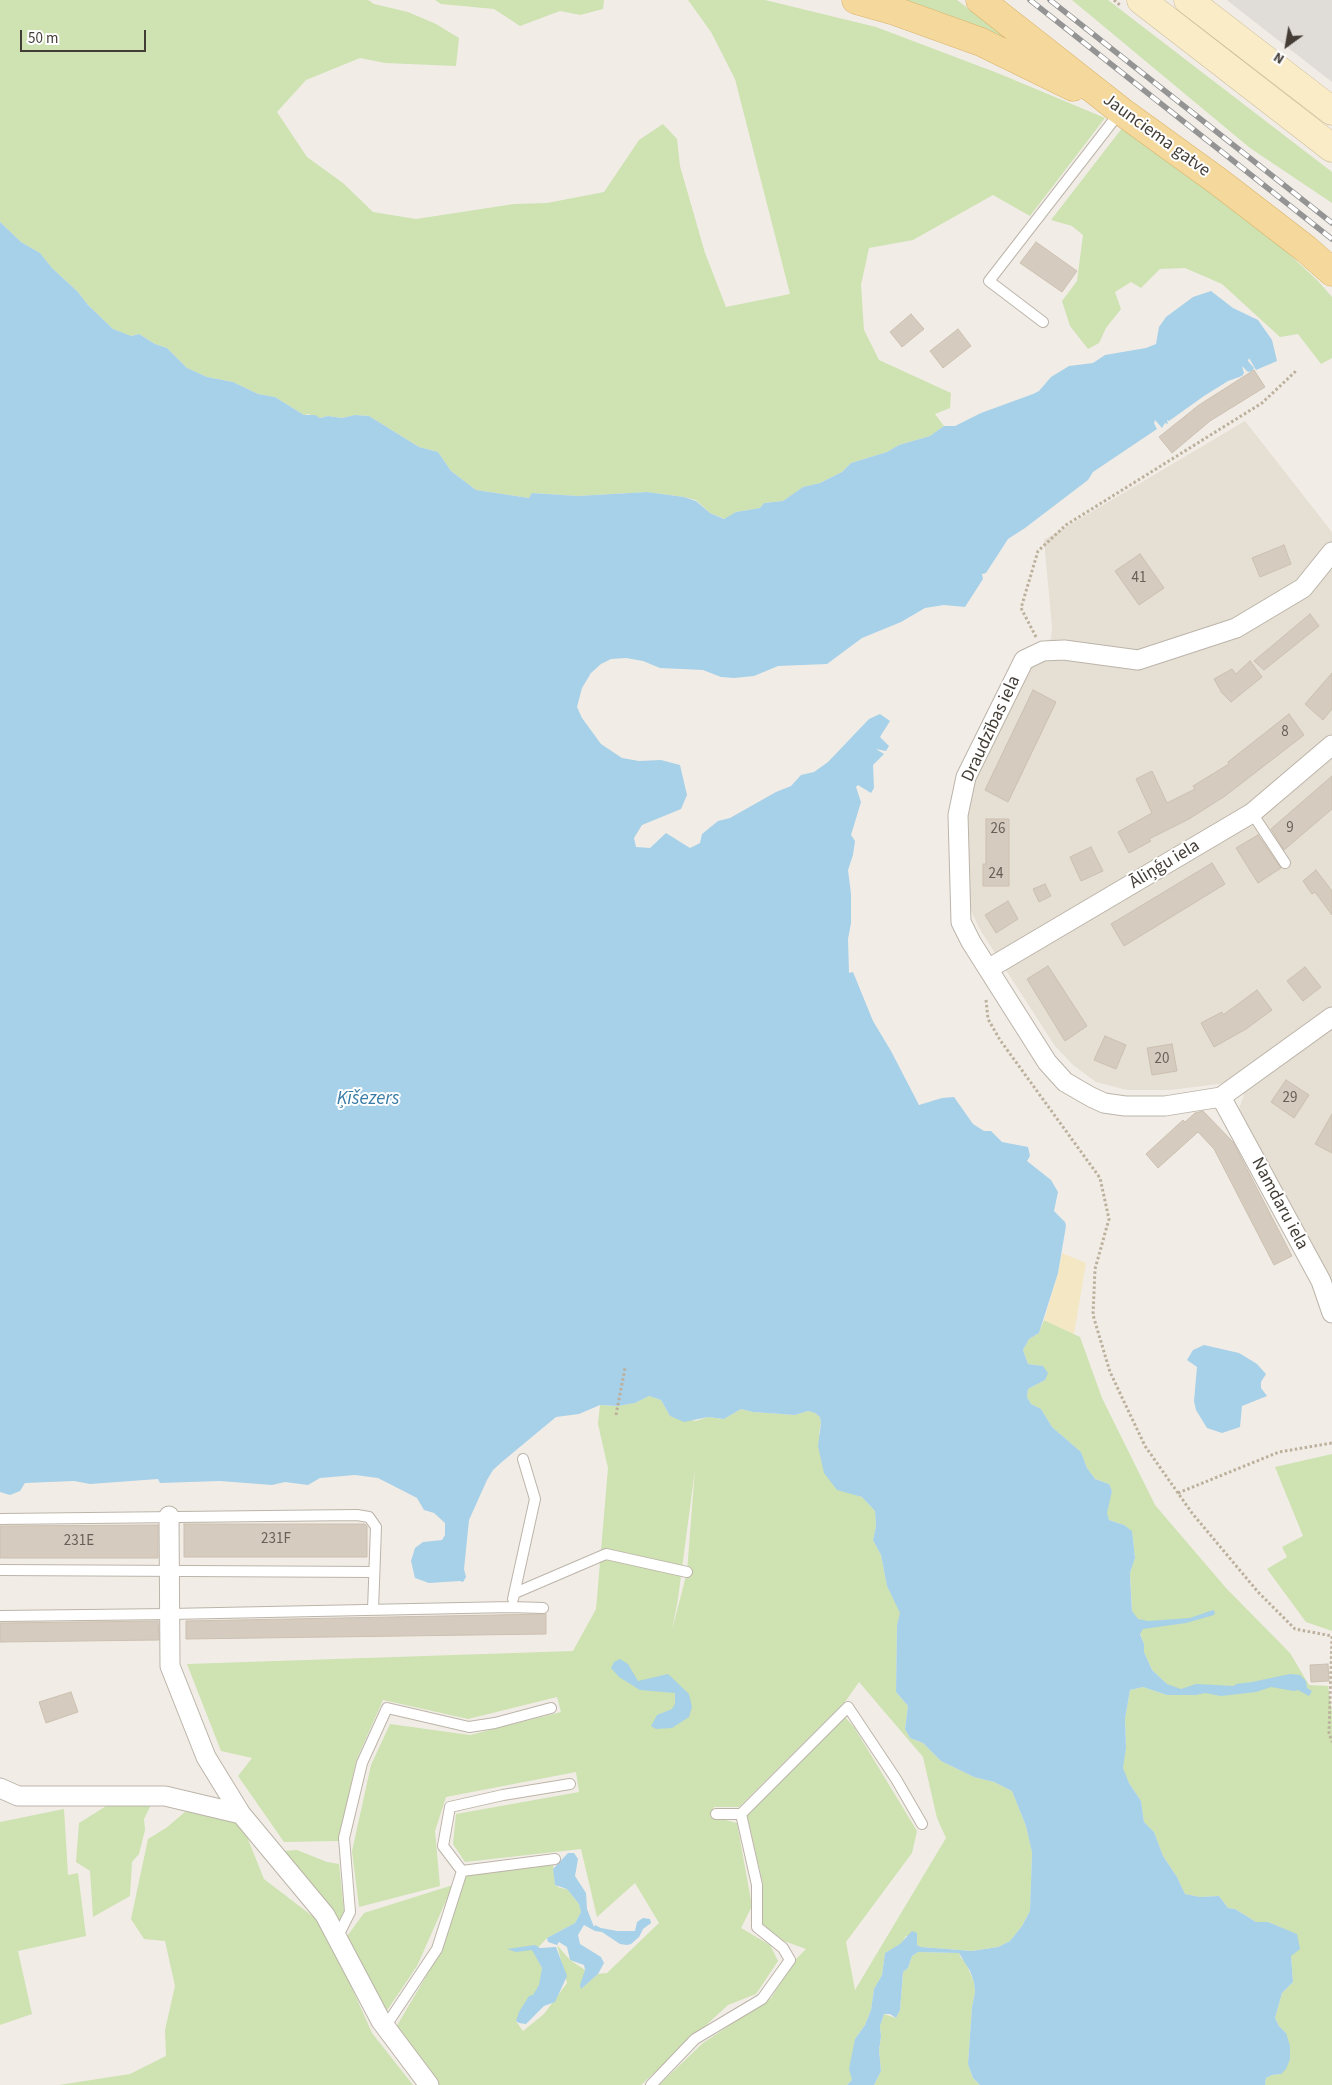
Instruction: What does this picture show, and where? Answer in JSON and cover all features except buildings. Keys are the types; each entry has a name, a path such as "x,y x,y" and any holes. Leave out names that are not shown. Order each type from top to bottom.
{"main road":[{"path":"856,0 981,42 1121,111"},
{"name":"Jaunciema gatve","path":"980,0 1121,111 1226,187 1306,249 1332,272"},
{"path":"1141,0 1332,148"},
{"path":"1188,0 1332,111"}],"street":[{"name":"Draudzības iela","path":"1332,552 1303,588 1236,628 1138,660 1064,650 1044,651 1024,660 966,777 958,815 961,922 971,942 1047,1062 1065,1082 1091,1097 1104,1102 1125,1106 1165,1106 1221,1097 1332,1017"},
{"name":"Āliņģu iela","path":"991,974 1252,813 1332,745"},
{"name":"Namdaru iela","path":"1221,1097 1321,1281 1332,1313"},
{"path":"169,1516 170,1666 206,1757 240,1814 325,1915 385,2027 426,2084"},
{"path":"0,1788 18,1796 165,1796 240,1814"}],"lane":[{"path":"1043,322 989,280 1121,111"},
{"path":"1252,813 1285,863"},
{"path":"511,1607 535,1499 523,1458"},
{"path":"0,1519 169,1516 357,1515 369,1517 376,1527 373,1610"},
{"path":"515,1594 606,1554 687,1572"},
{"path":"0,1570 374,1572"},
{"path":"0,1616 543,1608"},
{"path":"716,1814 740,1814 848,1707 896,1779 922,1824"},
{"path":"337,1938 350,1912 344,1838 362,1763 387,1708 469,1727 495,1723 551,1708"},
{"path":"462,1871 443,1846 450,1807 504,1795 570,1784"},
{"path":"651,2085 695,2039 762,1999 790,1960 783,1948 757,1927 757,1886 740,1814"},
{"path":"462,1871 555,1860"},
{"path":"385,2027 437,1949 462,1871"}],"path":[{"path":"1044,651 1021,608 1038,551 1066,525 1262,403 1296,371"},
{"path":"991,974 986,998 988,1019 1000,1040 1100,1178 1109,1219 1095,1269 1093,1315 1110,1372 1145,1446 1192,1513 1258,1592 1295,1629 1332,1636 1329,1733 1332,1742"},
{"path":"616,1415 625,1368"},
{"path":"1178,1493 1279,1452 1332,1443"}],"shaded area":[{"path":"1227,0 1332,0 1332,82 1233,5"},
{"path":"1245,421 1332,532 1332,1286 1238,1112 1244,1095 1227,1083 1170,1090 1127,1090 1096,1082 1073,1065 1055,1046 979,928 970,908 967,802 974,764 1032,648 1051,639 1052,627 1044,540"}],"green space":[{"path":"0,0 368,0 374,4 408,12 436,24 459,38 456,66 385,63 360,58 306,80 277,112 307,157 343,183 373,212 416,219 514,204 547,203 604,192 639,140 663,124 677,139 680,166 705,253 726,307 790,294 735,79 711,32 688,0 765,0 876,27 1000,74 1105,118 1030,216 993,195 913,240 869,248 861,285 864,330 879,360 951,393 950,408 935,414 944,426 930,436 899,445 887,452 851,463 842,472 820,483 803,487 783,501 764,503 760,508 736,512 725,519 710,513 696,500 647,492 578,496 533,493 529,498 476,490 451,471 438,452 419,447 369,416 355,415 342,418 328,416 320,418 308,414 304,415 275,397 258,394 233,382 207,377 187,368 167,348 155,344 139,334 130,336 113,329 52,268 40,253 21,242 0,222"},
{"path":"435,0 604,0 603,9 580,15 560,11 520,26 494,9 441,4"},
{"path":"898,0 957,0 1018,46"},
{"path":"1072,0 1108,0 1332,172 1332,203 1250,148"},
{"path":"1123,127 1272,238 1318,281 1332,297 1332,358 1321,364 1298,334 1280,337 1222,284 1185,268 1160,269 1141,288 1131,282 1115,292 1121,309 1106,328 1099,343 1088,349 1070,326 1062,301 1077,281 1083,235 1072,226 1051,220"},
{"path":"1044,1320 1080,1337 1102,1398 1155,1505 1226,1588 1290,1653 1309,1685 1328,1686 1332,1712 1332,2085 1265,2085 1266,2078 1281,2074 1286,2033 1279,2026 1275,2018 1282,1993 1293,1982 1291,1956 1280,1927 1268,1922 1256,1922 1235,1909 1228,1908 1219,1896 1200,1897 1185,1894 1177,1877 1163,1856 1154,1832 1144,1822 1141,1801 1122,1768 1126,1748 1125,1719 1130,1690 1143,1687 1167,1695 1167,1684 1152,1670 1144,1652 1144,1644 1132,1611 1130,1573 1135,1558 1132,1532 1124,1525 1109,1520 1106,1513 1112,1491 1109,1484 1095,1479 1087,1468 1081,1452 1052,1427 1041,1409 1031,1404 1027,1397 1028,1389 1045,1380 1043,1366 1028,1364 1023,1350 1029,1339 1039,1333"},
{"path":"649,1396 661,1400 670,1416 696,1421 708,1417 724,1419 741,1409 753,1412 795,1415 808,1411 820,1417 819,1433 837,1489 862,1497 875,1511 876,1526 873,1540 881,1555 887,1586 901,1613 897,1625 896,1692 908,1706 905,1729 910,1738 923,1743 941,1761 974,1777 994,1782 1012,1791 1026,1826 1032,1851 1030,1911 1022,1926 1010,1941 998,1947 972,1951 921,1947 917,1945 916,1938 906,1936 901,1944 885,1953 882,1975 874,1989 871,2010 865,2025 855,2039 852,2080 847,2085 659,2085 703,2043 771,1998 795,1960 806,1949 784,1941 762,1924 763,1884 747,1815 844,1716 854,1727 917,1831 912,1853 846,1942 855,1990 946,1838 937,1818 923,1757 859,1682 845,1702 739,1807 714,1807 710,1816 737,1823 752,1906 741,1928 770,1945 778,1961 756,1994 728,2005 641,2085 439,2085 395,2029 438,1956 464,1875 553,1863 555,1885 567,1889 579,1904 581,1912 575,1923 547,1938 534,1952 542,1968 540,1985 516,2021 523,2031 544,2014 567,1983 557,1945 570,1960 585,1970 582,1988 598,1974 607,1973 659,1923 635,1883 597,1917 581,1849 465,1862 453,1844 456,1814 579,1792 576,1772 446,1797 435,1831 440,1886 359,1907 352,1851 371,1765 390,1724 470,1735 561,1712 557,1697 468,1719 383,1700 356,1761 339,1841 284,1842 238,1776 252,1758 221,1751 187,1664 573,1651 596,1609 608,1468 598,1424 600,1405 618,1406 635,1403","holes":["695,1469 687,1572 672,1630 678,1599"]},
{"path":"1332,1454 1332,1631 1306,1622 1267,1569 1287,1557 1282,1547 1303,1536 1275,1467"},
{"path":"111,1803 152,1803 144,1819 145,1830 139,1854 132,1862 130,1896 93,1917 90,1871 76,1862 79,1823"},
{"path":"64,1809 68,1875 78,1873 86,1936 18,1951 32,2014 0,2025 0,1822"},
{"path":"186,1811 241,1822 264,1879 324,1925 372,2033 413,2085 59,2085 130,2074 166,2056 165,2030 175,1986 165,1941 144,1939 131,1919 148,1839 166,1828"},
{"path":"297,1850 327,1862 339,1864 344,1911 338,1924 283,1851"},
{"path":"453,1885 417,1966 386,2012 345,1939 364,1913"},
{"path":"918,1952 959,1953 965,1961 974,1982 975,1992 972,2007 968,2064 973,2078 980,2085 874,2085 881,2071 879,2050 880,2026 884,2014 896,2018 900,2010 903,1972 908,1968 912,1956"}],"sand":[{"path":"1062,1253 1086,1263 1074,1334 1044,1320"}],"water":[{"name":"Ķīšezers","path":"0,222 21,242 40,253 52,268 113,329 131,336 139,334 155,344 167,348 187,368 207,377 233,382 258,394 275,397 304,415 315,415 320,418 328,416 342,418 355,415 369,416 419,447 438,452 451,471 476,490 529,498 532,493 578,496 647,492 684,497 696,501 710,513 724,519 736,512 760,508 764,503 783,501 803,487 820,483 842,472 851,463 887,452 899,445 930,436 944,426 955,426 981,413 1033,394 1039,391 1051,377 1069,366 1093,363 1105,355 1146,348 1156,344 1159,327 1166,317 1193,297 1211,291 1233,308 1258,320 1272,340 1277,361 1256,370 1249,358 1248,361 1254,368 1252,371 1248,372 1242,366 1244,373 1242,376 1228,381 1169,421 1167,420 1168,424 1165,423 1162,428 1155,420 1154,423 1157,429 1093,472 1088,480 1008,539 986,573 982,574 983,579 965,607 944,605 925,608 901,622 862,638 827,664 778,666 754,676 721,677 703,670 660,668 643,661 626,658 611,659 601,664 591,673 582,688 577,707 582,718 601,744 622,758 639,761 661,760 680,765 687,795 681,809 642,825 634,838 636,847 650,848 666,833 690,848 700,843 702,834 718,821 730,818 776,792 791,786 801,775 814,772 828,762 869,719 880,714 890,721 880,737 889,746 886,751 876,749 884,754 873,765 874,788 871,793 858,785 856,787 861,802 851,835 855,841 848,870 851,894 851,923 848,939 849,973 853,972 873,1021 919,1105 942,1098 954,1097 973,1124 984,1131 991,1131 1002,1142 1028,1147 1030,1156 1027,1161 1051,1180 1058,1192 1054,1211 1065,1222 1066,1226 1058,1273 1039,1333 1029,1339 1023,1350 1028,1364 1043,1366 1048,1373 1045,1380 1028,1389 1027,1397 1031,1404 1041,1409 1052,1427 1081,1452 1087,1468 1095,1479 1109,1484 1112,1491 1107,1513 1109,1520 1124,1525 1132,1531 1135,1558 1130,1573 1132,1611 1138,1619 1148,1621 1190,1618 1213,1610 1215,1612 1214,1615 1186,1623 1143,1629 1140,1634 1144,1644 1144,1652 1152,1670 1167,1684 1181,1689 1196,1684 1234,1686 1236,1684 1290,1674 1300,1675 1306,1681 1307,1688 1312,1691 1309,1696 1298,1690 1271,1687 1256,1692 1221,1696 1205,1693 1196,1695 1167,1695 1143,1687 1130,1690 1125,1719 1126,1748 1123,1768 1129,1783 1141,1801 1144,1822 1154,1832 1163,1856 1177,1877 1185,1894 1200,1897 1219,1896 1228,1908 1235,1909 1256,1922 1268,1922 1297,1934 1300,1949 1291,1956 1293,1982 1282,1993 1275,2018 1279,2026 1286,2033 1290,2046 1290,2059 1286,2069 1281,2074 1266,2078 1265,2085 980,2085 973,2078 968,2064 972,2007 975,1992 970,1971 959,1953 918,1952 912,1956 908,1968 903,1972 900,2010 896,2018 890,2014 884,2014 880,2026 879,2050 881,2071 874,2085 847,2085 852,2080 849,2069 855,2039 865,2025 871,2010 874,1989 882,1975 885,1953 900,1944 912,1931 917,1933 917,1945 921,1947 972,1951 998,1947 1010,1941 1022,1926 1030,1911 1032,1852 1026,1826 1012,1791 994,1782 974,1777 941,1761 923,1743 910,1738 905,1729 908,1706 896,1692 897,1625 900,1613 887,1586 881,1555 873,1540 876,1526 875,1511 862,1497 837,1490 824,1473 818,1446 821,1423 820,1417 815,1413 808,1411 795,1415 753,1412 741,1409 724,1419 708,1417 684,1422 670,1416 661,1400 649,1396 635,1403 618,1406 600,1405 579,1414 556,1417 493,1470 487,1480 469,1520 464,1569 466,1577 463,1582 429,1583 415,1578 411,1561 415,1548 423,1542 442,1540 445,1535 445,1523 434,1513 424,1510 417,1498 378,1478 355,1475 320,1478 308,1485 285,1482 272,1485 220,1481 160,1483 158,1479 90,1484 74,1481 25,1483 20,1491 10,1495 0,1492"},
{"path":"1204,1345 1239,1353 1257,1364 1266,1374 1261,1382 1261,1388 1267,1396 1242,1406 1240,1427 1222,1433 1207,1428 1196,1410 1194,1401 1197,1367 1187,1360 1193,1350"},
{"path":"620,1659 628,1664 638,1681 668,1674 689,1694 692,1707 689,1717 672,1728 656,1729 651,1726 657,1715 672,1709 675,1704 675,1693 640,1690 619,1677 611,1668 614,1662"},
{"path":"568,1853 574,1853 578,1859 575,1876 586,1893 587,1909 594,1927 595,1925 617,1931 635,1931 637,1922 643,1918 650,1919 651,1923 643,1929 639,1937 627,1945 620,1944 602,1932 595,1931 584,1925 578,1935 580,1944 601,1957 604,1963 598,1974 581,1989 580,1985 585,1970 584,1965 570,1960 567,1947 559,1942 557,1945 548,1942 547,1938 575,1923 581,1912 579,1904 567,1889 555,1885 553,1869"},
{"path":"535,1945 540,1948 556,1947 567,1976 555,2002 544,2006 526,2024 519,2023 516,2021 519,2012 539,1985 542,1968 532,1950 516,1952 507,1949"}],"railway":[{"path":"1030,0 1332,239"},
{"path":"1050,0 1332,223"}]}
